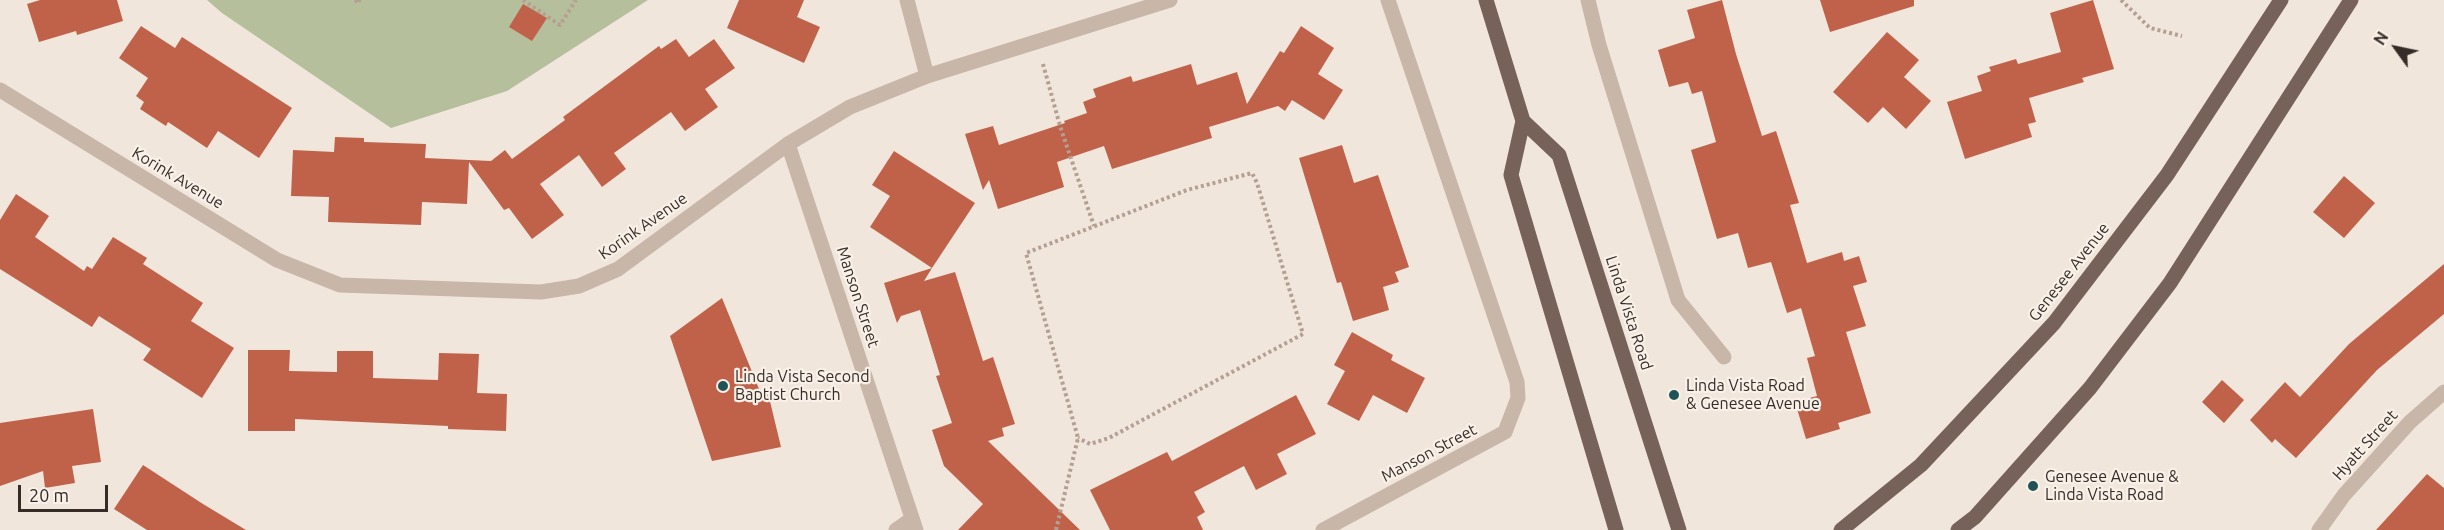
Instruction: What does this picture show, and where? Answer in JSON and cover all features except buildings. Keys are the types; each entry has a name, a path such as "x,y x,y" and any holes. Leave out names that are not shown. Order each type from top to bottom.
{"main road":[{"name":"Linda Vista Road","path":"1486,0 1523,121 1511,175 1616,530"},
{"name":"Genesee Avenue","path":"1841,530 1921,465 2054,323 2167,175 2281,0"},
{"path":"1958,530 1975,517 2090,388 2170,283 2351,0"},
{"name":"Linda Vista Road","path":"1523,121 1559,155 1679,530"}],"street":[{"path":"907,0 927,76"},
{"name":"Korink Avenue","path":"0,90 277,260 340,285 541,292 579,286 618,269 788,144 850,107 927,76 1170,0"},
{"name":"Manson Street","path":"1323,530 1505,432 1518,398 1517,382 1388,0"},
{"path":"1588,0 1599,45 1678,300 1724,357"},
{"name":"Manson Street","path":"788,144 914,524"},
{"name":"Hyatt Street","path":"2319,530 2344,495 2410,422 2444,392"},
{"path":"896,530 914,524"}],"path":[{"path":"523,0 560,25 576,0"},
{"path":"2121,0 2150,28 2182,36"},
{"path":"1036,42 1060,126 1094,226"},
{"path":"1056,530 1078,438 1026,253 1186,190 1251,173 1257,183 1303,334 1109,438 1090,444 1078,438"}],"green space":[{"path":"207,0 648,0 507,91 391,128 222,13"}],"place":[{"name":"Linda Vista Second Baptist Church","path":"723,386"},
{"name":"Linda Vista Road & Genesee Avenue","path":"1674,395"},
{"name":"Genesee Avenue & Linda Vista Road","path":"2033,486"}]}
